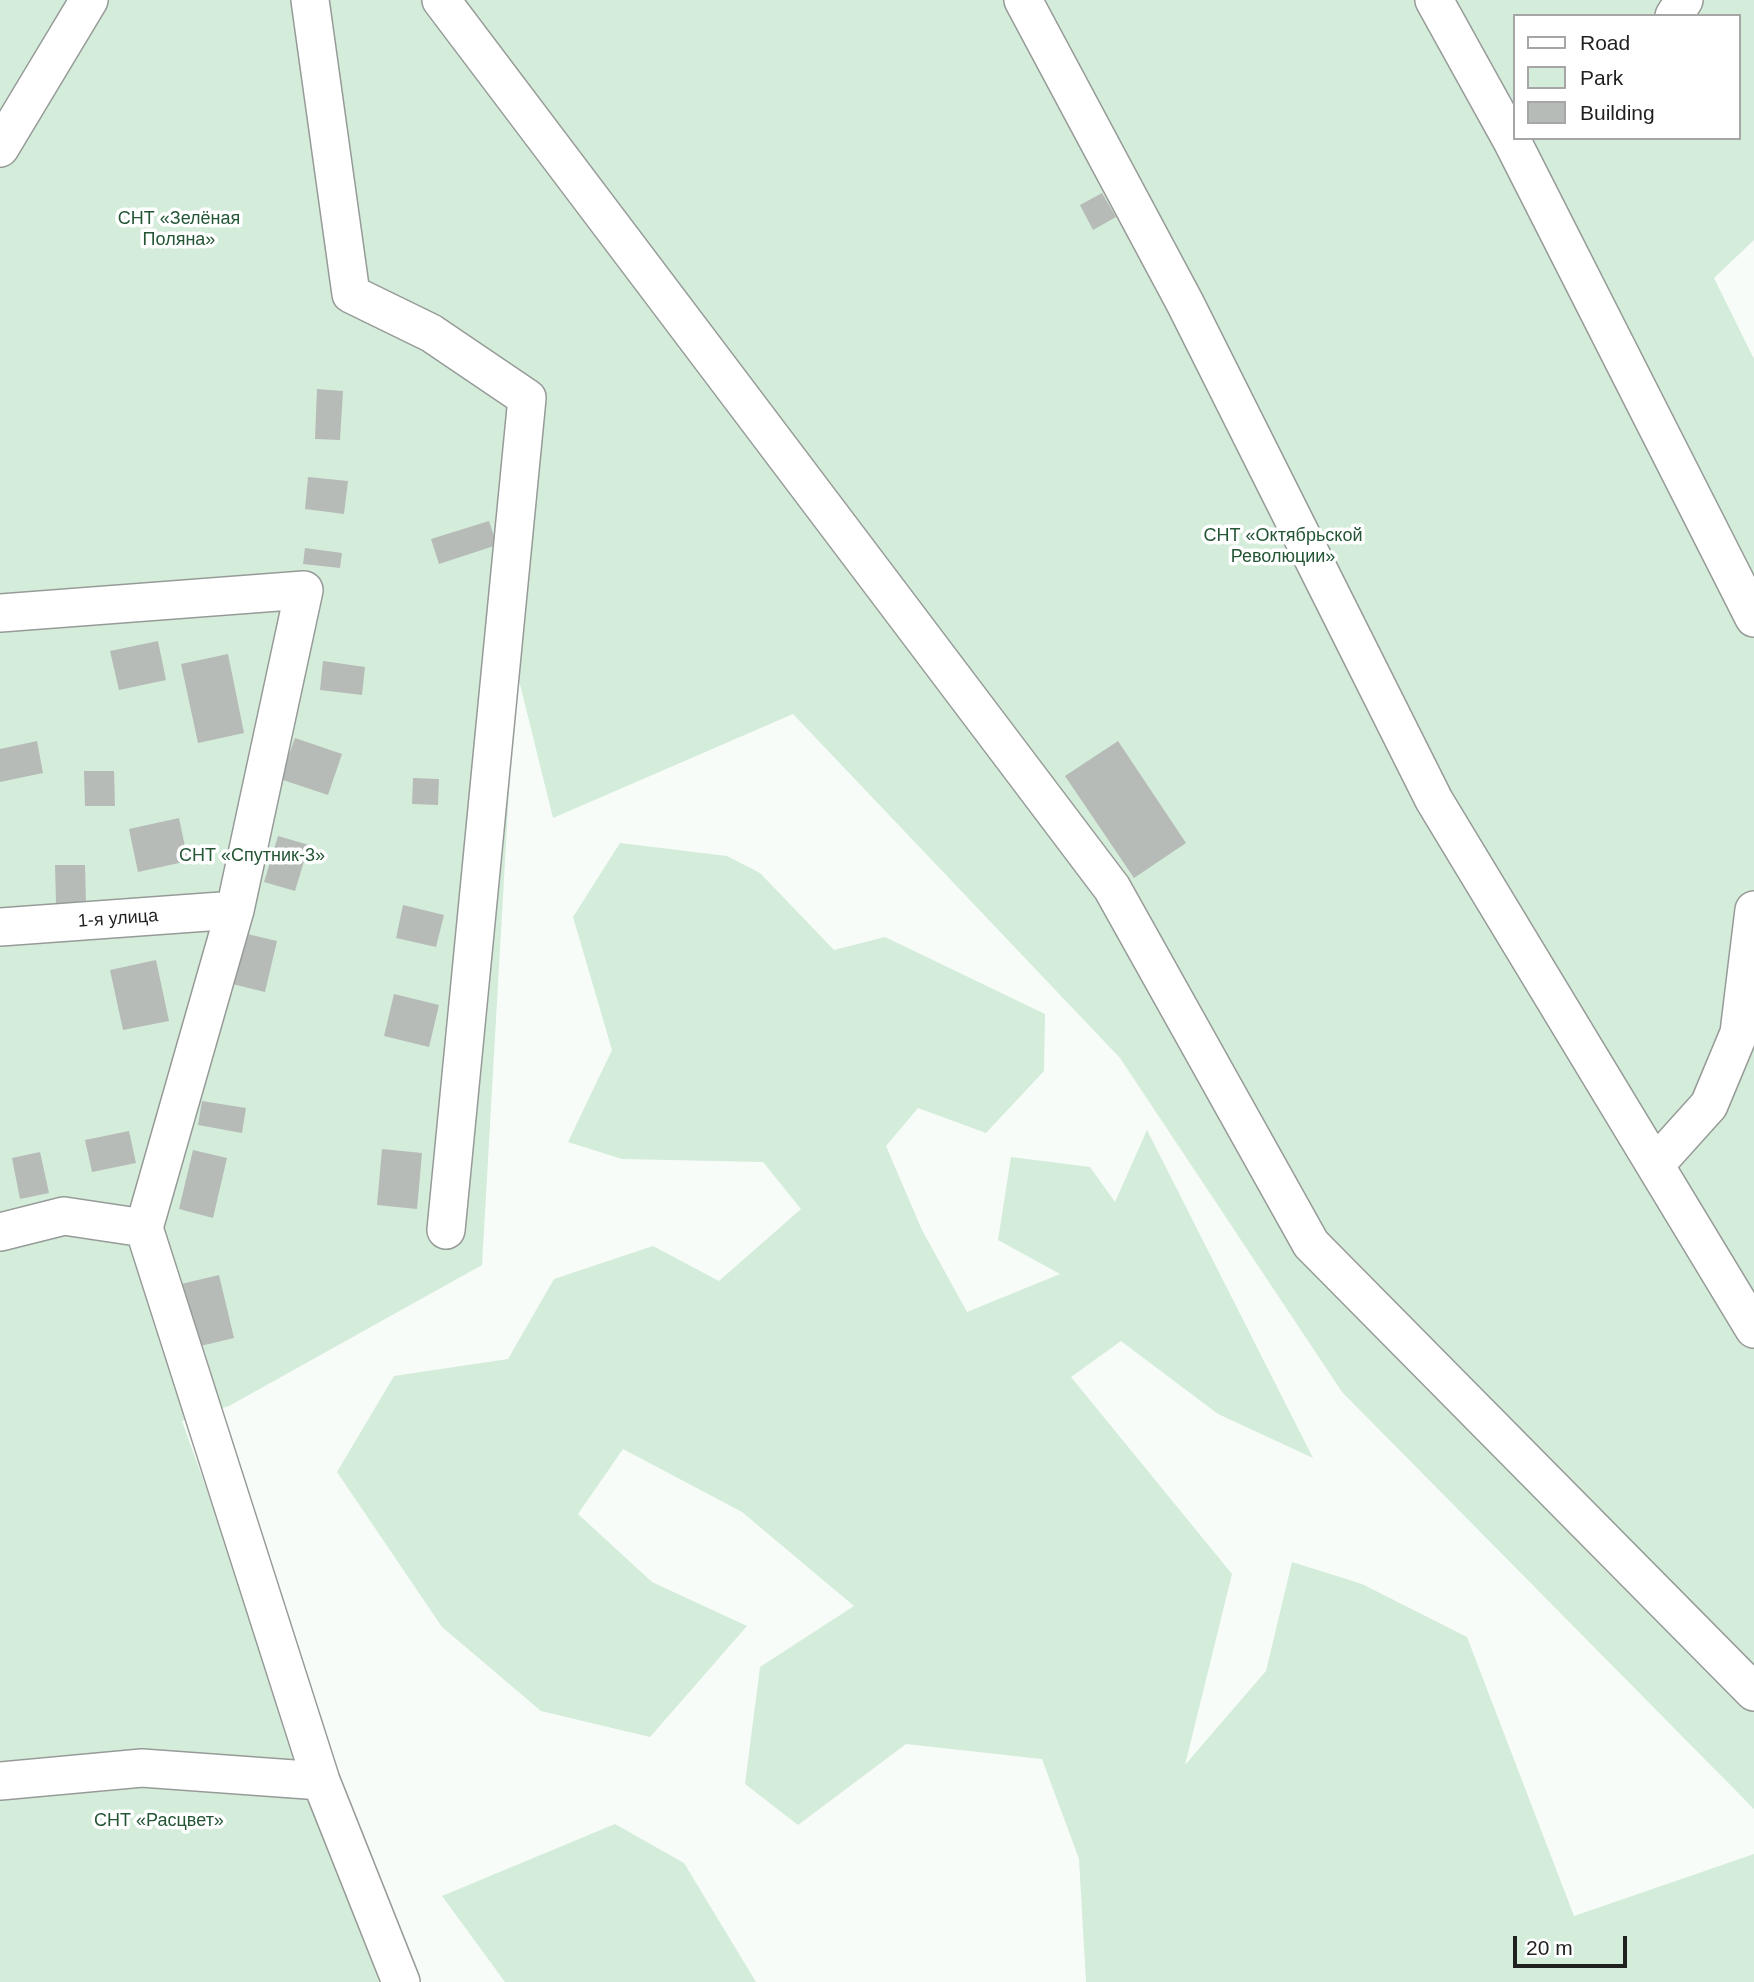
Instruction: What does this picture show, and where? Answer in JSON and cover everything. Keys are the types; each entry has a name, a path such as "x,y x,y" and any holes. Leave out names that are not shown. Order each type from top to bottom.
{"street":[{"path":"0,148 89,0"},
{"path":"310,0 351,294 431,332 527,398 446,1230"},
{"path":"441,0 1112,888 1311,1244 1754,1692"},
{"path":"1023,0 1185,303 1434,800 1754,1329"},
{"path":"1434,0 1512,136"},
{"path":"1514,140 1754,618"},
{"path":"0,614 304,590 235,910 144,1228 321,1781 401,1982"},
{"name":"1-я улица","path":"0,927 235,910"},
{"path":"1655,1165 1709,1105 1739,1033 1754,910"},
{"path":"0,1232 64,1216 144,1228"},
{"path":"0,1781 142,1768 321,1781"}],"green space":[{"name":"СНТ «Октябрьской Революции»","path":"0,0 1754,0 1754,240 1714,278 1754,359 1754,1809 1342,1392 1120,1058 793,714 553,818 516,668 482,1265 229,1406 182,1421 384,1982 0,1982"},
{"path":"620,843 727,856 760,873 834,950 885,937 1045,1014 1044,1071 986,1133 918,1108 886,1146 922,1230 967,1312 1060,1274 998,1240 1011,1157 1090,1167 1115,1202 1147,1130 1313,1458 1218,1414 1121,1341 1071,1377 1232,1574 1185,1765 1266,1671 1292,1562 1362,1584 1467,1637 1574,1916 1754,1854 1754,1982 1086,1982 1079,1859 1042,1759 906,1744 798,1825 745,1784 760,1667 854,1606 742,1512 623,1449 578,1514 652,1582 747,1626 650,1737 541,1711 442,1627 337,1472 394,1376 508,1359 554,1279 653,1246 719,1281 801,1209 763,1162 622,1159 568,1142 612,1050 573,917"},
{"path":"615,1824 684,1863 756,1982 505,1982 442,1896"}],"building":[{"path":"1102,193 1116,217 1093,230 1080,205"},
{"path":"317,389 343,391 340,440 315,439"},
{"path":"308,477 348,481 344,514 305,509"},
{"path":"489,521 497,545 439,564 431,539"},
{"path":"305,548 342,553 340,568 303,564"},
{"path":"158,641 166,680 119,690 110,651"},
{"path":"228,654 244,733 198,743 181,664"},
{"path":"323,661 365,667 362,695 320,690"},
{"path":"295,738 342,754 328,795 280,779"},
{"path":"37,741 43,773 0,782 0,749"},
{"path":"1118,741 1186,843 1134,878 1065,776"},
{"path":"84,771 114,771 115,806 85,806"},
{"path":"413,778 439,779 438,805 412,804"},
{"path":"179,818 188,861 138,872 129,829"},
{"path":"278,836 309,845 295,891 264,882"},
{"path":"55,865 85,865 86,903 56,903"},
{"path":"403,905 444,915 436,947 396,938"},
{"path":"243,933 277,941 265,992 232,984"},
{"path":"156,960 169,1021 123,1030 110,970"},
{"path":"394,994 439,1005 429,1047 384,1036"},
{"path":"202,1101 246,1108 242,1133 198,1125"},
{"path":"129,1131 136,1163 92,1172 85,1140"},
{"path":"382,1149 422,1153 417,1209 377,1205"},
{"path":"193,1150 227,1158 213,1218 179,1209"},
{"path":"40,1152 49,1193 20,1199 12,1158"},
{"path":"219,1275 234,1338 192,1348 177,1285"}],"park label":[{"name":"СНТ «Зелёная Поляна»","path":"179,229"},
{"name":"СНТ «Спутник-3»","path":"252,856"},
{"name":"СНТ «Расцвет»","path":"159,1821"}]}
